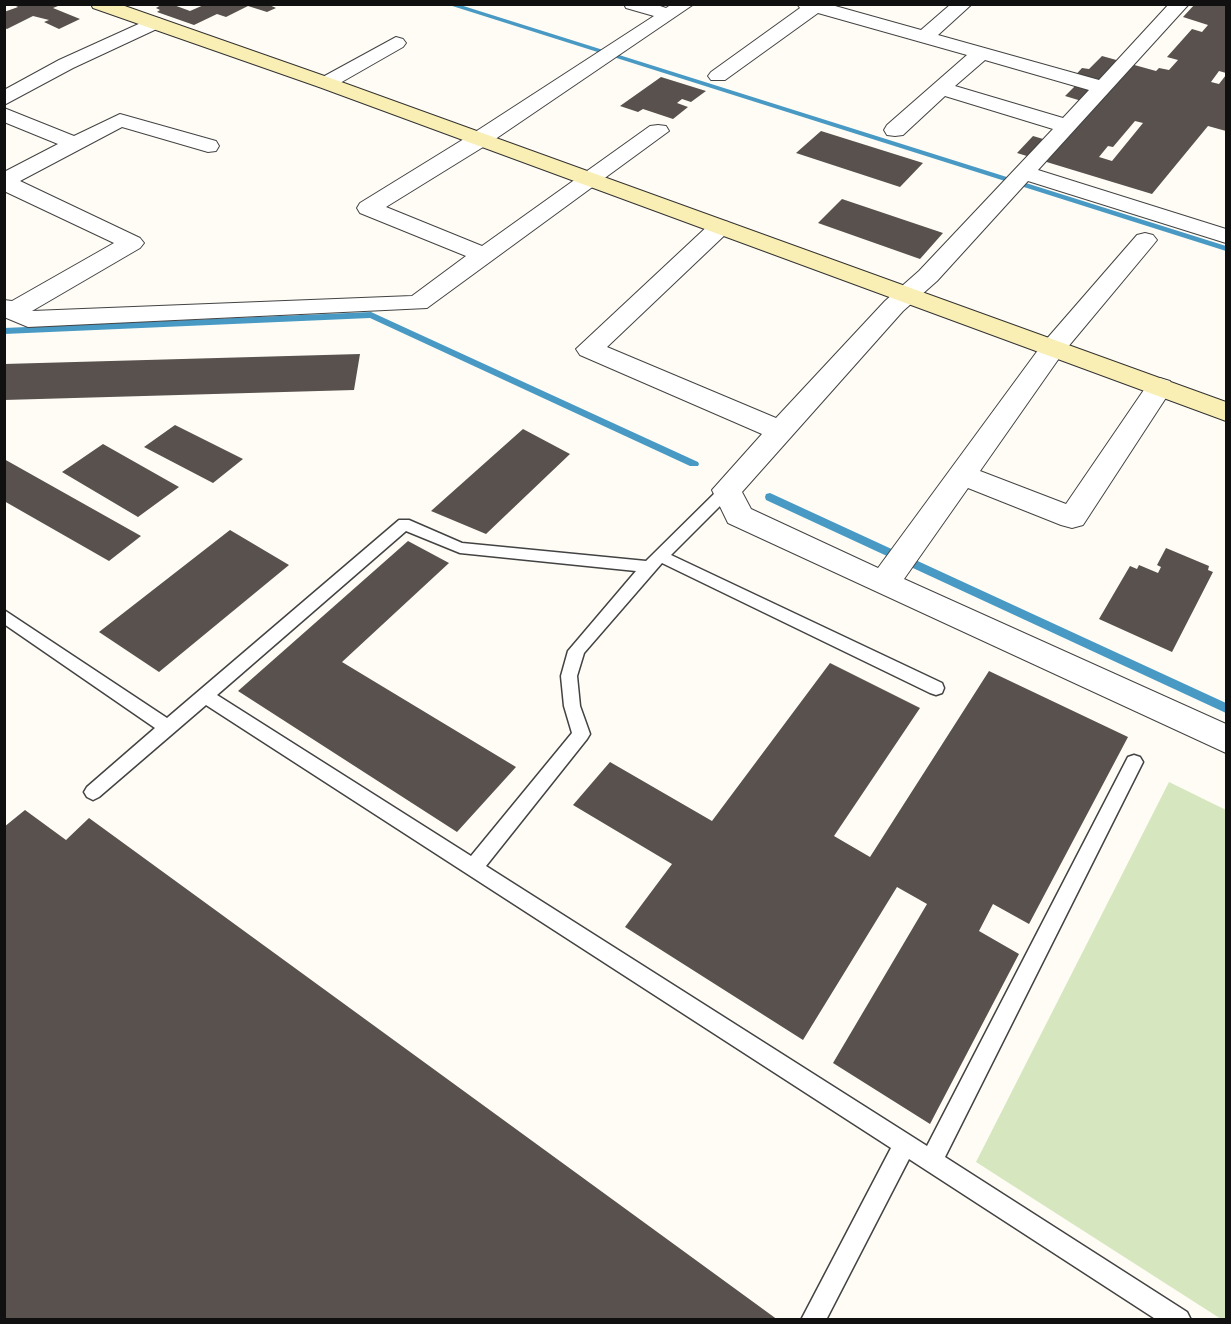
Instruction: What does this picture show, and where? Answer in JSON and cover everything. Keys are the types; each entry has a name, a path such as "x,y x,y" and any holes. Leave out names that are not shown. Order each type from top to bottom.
{"street":[{"path":"100,4 128,15 151,14 326,83 1227,412"},
{"path":"633,4 669,15"},
{"path":"484,255 368,208 480,139 685,4"},
{"path":"924,37 963,4"},
{"path":"1180,4 1018,179 907,296 894,306 727,490 739,516 896,566 1227,739"},
{"path":"718,76 817,6 1102,87"},
{"path":"4,99 151,14"},
{"path":"326,83 396,43"},
{"path":"895,130 981,53"},
{"path":"941,88 1066,126"},
{"path":"4,114 76,144"},
{"path":"4,182 120,120 208,146"},
{"path":"9,309 28,319 418,303 658,131"},
{"path":"1018,179 1227,236"},
{"path":"4,182 132,243 9,309"},
{"path":"720,227 589,349 781,431"},
{"path":"896,566 1053,348 1144,240"},
{"path":"962,475 1072,518 1160,387"}],"lane":[{"path":"473,868 581,734 572,706 568,675 576,651 654,562 727,490"},
{"path":"93,792 404,524 460,548 654,562 936,688"},
{"path":"4,616 168,728"},
{"path":"205,696 1179,1320"},
{"path":"931,1161 1134,762"},
{"path":"813,1320 905,1144"}],"green space":[{"path":"1169,782 1226,810 1226,1319 1221,1319 976,1162"}],"building":[{"path":"12,4 55,4 58,6 53,8 80,19 59,29 44,22 49,20 33,16 7,29 4,28 4,12 18,7"},
{"path":"163,4 171,4 190,11 206,4 267,4 276,8 267,12 248,6 226,17 217,14 194,25 157,12 160,10 156,8"},
{"path":"1195,4 1226,4 1226,73 1219,71 1211,82 1219,84 1226,75 1226,131 1208,126 1152,194 1017,153 1033,136 1060,144 1095,105 1065,96 1077,84 1069,82 1082,68 1089,69 1102,56 1156,71 1159,68 1169,70 1178,60 1167,57 1192,29 1202,32 1208,25 1183,17","holes":["1135,121 1143,123 1112,161 1099,157 1108,146 1113,147"]},
{"path":"661,77 706,91 691,102 682,99 677,103 688,107 673,119 643,109 638,112 620,106"},
{"path":"821,131 923,163 900,187 796,153"},
{"path":"842,199 943,233 920,259 818,223"},
{"path":"360,354 354,390 4,400 4,364"},
{"path":"175,425 243,459 213,483 144,447"},
{"path":"523,429 570,454 486,534 431,511"},
{"path":"103,444 179,487 138,517 62,472"},
{"path":"4,459 141,536 109,561 4,501"},
{"path":"230,530 289,565 159,672 99,632"},
{"path":"408,541 449,563 342,662 516,767 457,832 238,691"},
{"path":"1166,548 1209,566 1208,570 1213,572 1172,652 1099,619 1130,566 1137,569 1139,565 1158,573 1161,567 1157,565"},
{"path":"830,663 920,708 834,836 870,857 989,671 1128,737 1029,924 993,904 979,931 1019,954 930,1124 833,1063 927,904 897,887 803,1040 625,927 672,864 573,805 610,762 712,821"},
{"path":"25,810 66,840 89,818 778,1320 4,1320 4,827"}],"waterway":[{"path":"449,4 1226,249"},
{"path":"4,331 371,315 694,464"},
{"path":"770,497 1226,708"}]}
